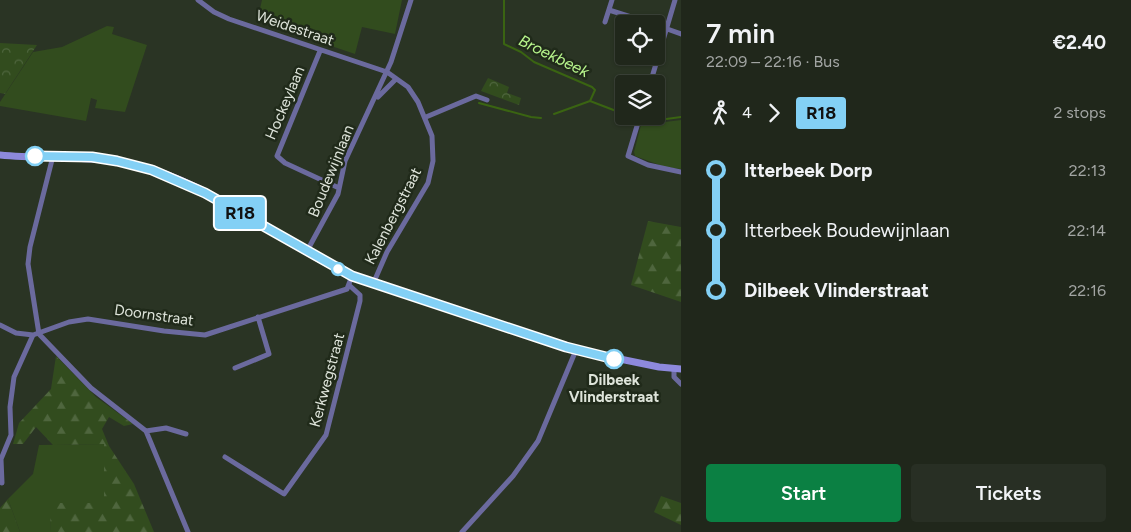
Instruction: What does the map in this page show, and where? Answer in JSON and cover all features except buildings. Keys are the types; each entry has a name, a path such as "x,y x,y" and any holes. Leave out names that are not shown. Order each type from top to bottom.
{"main road":[{"path":"0,155 53,156 117,161 158,172 205,193 352,276 373,284 576,350 678,368"}],"street":[{"name":"Weidestraat","path":"198,0 214,12 229,19 387,72"},
{"path":"387,72 411,0"},
{"path":"605,22 612,0"},
{"path":"653,75 675,0"},
{"path":"609,10 625,15"},
{"path":"667,28 681,34"},
{"name":"Hockeylaan","path":"320,51 277,156 285,163 339,188"},
{"name":"Kalenbergstraat","path":"373,284 387,252 421,195 430,176 433,161 433,141 426,117 408,87 387,72"},
{"name":"Boudewijnlaan","path":"307,251 320,231 339,188 345,161 376,99 387,72"},
{"name":"Boudewijnlaan","path":"376,99 396,79"},
{"path":"426,117 476,96 488,100"},
{"path":"637,125 628,156 648,165 681,172"},
{"path":"2,483 1,459 11,435 10,407 14,377 36,334 28,264 30,248 53,156"},
{"path":"349,285 352,276"},
{"name":"Doornstraat","path":"36,334 68,322 88,319 164,331 204,335 347,290 349,285"},
{"name":"Kerkwegstraat","path":"224,457 284,494 321,442 330,422 360,301 360,295 349,285"},
{"path":"235,368 269,354 258,317"},
{"path":"0,325 16,333 36,334 91,388 146,431 188,532"},
{"path":"462,532 513,476 538,441 576,350"},
{"path":"678,368 674,377 681,384"},
{"path":"146,431 166,428 186,434"}],"green space":[{"path":"262,0 402,0 395,34 362,27 355,54 257,21"},
{"path":"107,26 114,27 112,34 147,45 125,112 95,108 97,100 91,98 86,121 0,106 0,102 33,52 62,47"},
{"path":"0,43 37,45 5,94 0,93"},
{"path":"488,78 509,87 507,93 521,98 519,105 481,91"},
{"path":"681,120 681,169 665,167 635,156 634,152 641,125 665,125 665,122"},
{"path":"648,221 681,227 681,302 631,285"},
{"path":"56,356 96,397 133,424 124,426 109,417 102,429 109,446 134,484 154,532 50,532 51,503 104,503 104,444 53,445 36,427 23,444 13,444 19,423 51,389"},
{"path":"104,444 104,503 52,503 50,532 20,532 8,499 33,474 39,445"},
{"path":"661,496 681,503 681,525 654,512"},
{"path":"8,499 20,532 0,532 0,508"}],"waterway":[{"name":"Broekbeek","path":"504,0 504,44 521,52 534,62 592,87 595,90 590,101"},
{"name":"Broekbeek","path":"554,114 590,101 615,111"},
{"name":"Broekbeek","path":"479,103 541,118"},
{"name":"Broekbeek","path":"665,119 681,117"}],"bus line":[{"name":"R18","path":"35,156 92,157 152,170 205,193 334,267 366,282 566,347 614,359"}],"place":[{"name":"Dilbeek Vlinderstraat","path":"614,359"}]}
